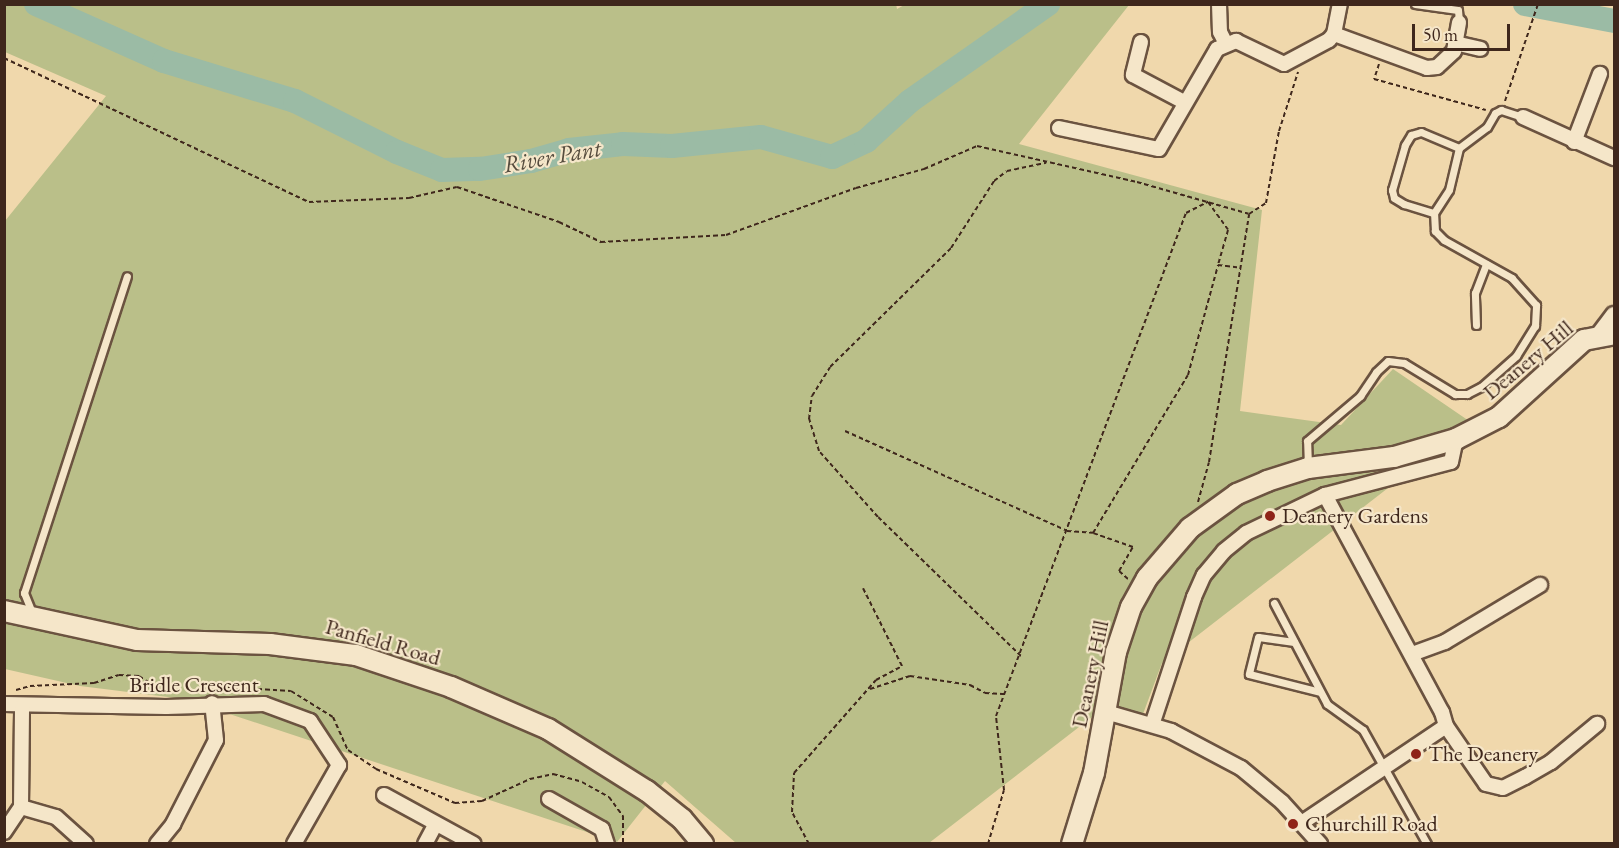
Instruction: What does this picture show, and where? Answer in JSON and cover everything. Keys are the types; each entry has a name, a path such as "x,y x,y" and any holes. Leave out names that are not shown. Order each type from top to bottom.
{"main road":[{"name":"Deanery Hill","path":"1072,843 1080,829 1121,633 1141,589 1165,554 1190,528 1237,494 1308,468 1394,457 1456,439 1499,417 1574,347 1607,334"},
{"name":"Panfield Road","path":"4,611 36,620 137,640 270,644 356,655 451,687 548,729 647,790 681,819 703,843"}],"street":[{"path":"1219,4 1220,32 1226,44"},
{"path":"1059,128 1159,149 1209,57 1226,44 1236,41 1284,64 1334,34 1340,4"},
{"path":"1334,34 1427,68 1437,67 1449,58 1459,22"},
{"path":"1141,42 1133,75 1184,102"},
{"path":"1455,43 1480,49"},
{"path":"1574,142 1599,74"},
{"path":"1523,117 1574,142 1614,158"},
{"name":"Deanery Hill","path":"1607,334 1614,315"},
{"path":"1152,725 1179,638 1204,574 1246,534 1325,495 1451,462 1456,439"},
{"path":"1325,495 1412,654 1446,726 1486,784 1503,788 1551,762 1597,723"},
{"path":"1412,654 1445,642 1540,585"},
{"path":"157,843 173,824 216,740 212,703"},
{"name":"Bridle Crescent","path":"4,704 166,707 212,703 264,704 310,721 339,765 294,843"},
{"path":"4,832 21,807 22,706"},
{"path":"1106,712 1188,738 1241,768 1303,822 1320,843"},
{"path":"1303,822 1385,764 1446,726"},
{"path":"384,795 435,825 474,843"},
{"path":"549,799 602,830 607,843"},
{"path":"21,807 56,817 86,843"},
{"path":"425,843 435,825"}],"lane":[{"path":"1415,4 1458,10 1459,22"},
{"path":"1308,468 1307,441 1360,396 1376,372 1389,362 1404,363 1455,394 1481,387 1516,356 1535,326 1536,305 1512,278 1444,240 1435,231 1434,213 1449,190 1459,148 1486,127 1498,111 1523,117"},
{"path":"1434,213 1394,198 1392,190 1405,145 1411,135 1421,132 1459,148"},
{"path":"1476,325 1475,293 1486,264"},
{"path":"36,620 24,593 127,276"},
{"path":"1274,603 1320,692 1338,715 1363,730 1385,764 1426,843"},
{"path":"1294,642 1258,637 1249,674 1320,692"}],"path":[{"path":"1383,52 1374,79 1498,111 1533,23 1538,4"},
{"path":"1190,528 1209,462 1249,214 1266,203 1279,131 1309,51"},
{"path":"4,58 309,202 409,198 457,187 559,222 601,242 726,235 856,188 924,169 977,146 1249,214"},
{"path":"1021,656 878,517 819,451 809,419 812,396 830,367 951,248 994,182 1007,171 1046,162"},
{"path":"1093,533 1188,375 1228,230 1208,202"},
{"path":"988,843 1004,790 996,716 1007,694 1186,213 1208,202"},
{"path":"1218,265 1240,268"},
{"path":"845,431 1067,531 1093,533 1133,547 1119,571 1141,589"},
{"path":"809,843 792,812 794,773 868,690 902,666 863,588"},
{"path":"868,690 910,676 970,685 985,693 1007,694"}],"green space":[{"path":"896,4 897,9 906,4 1129,5 1019,144 1262,210 1240,411 1341,425 1393,369 1472,423 1162,663 1143,714 1114,706 1114,700 929,843 736,843 665,781 617,842 184,699 80,686 5,669 5,221 106,96 5,52 5,5"}],"waterway":[{"name":"River Pant","path":"36,4 164,61 295,101 397,152 442,170 480,169 531,161 569,150 623,144 672,146 761,137 832,157 866,141 910,101 1048,4"},
{"name":"River Pant","path":"1525,4 1614,21"}],"place":[{"name":"Deanery Gardens","path":"1270,516"},
{"name":"The Deanery","path":"1416,754"},
{"name":"Churchill Road","path":"1293,824"}]}
